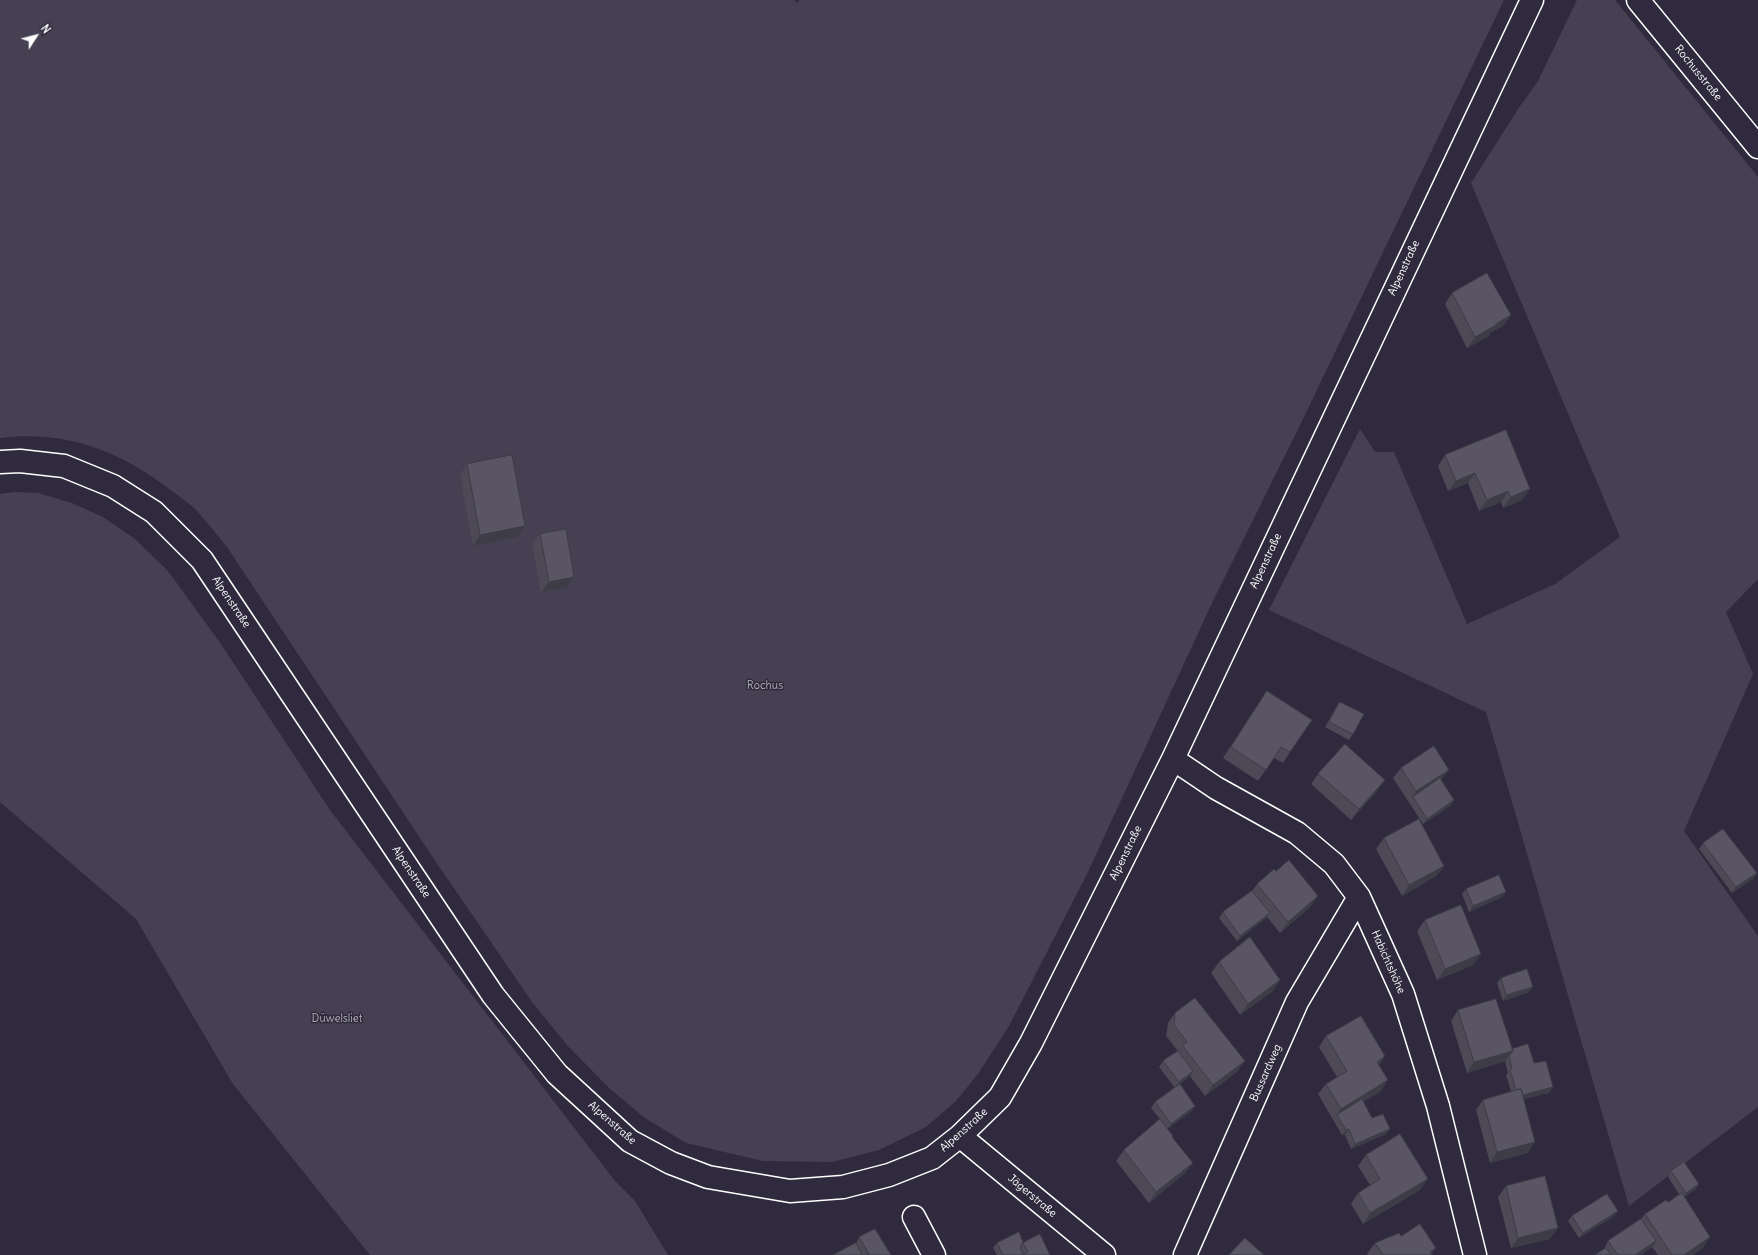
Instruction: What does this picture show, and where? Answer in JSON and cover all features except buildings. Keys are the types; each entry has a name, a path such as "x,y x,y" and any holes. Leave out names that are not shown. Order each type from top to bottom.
{"street":[{"name":"Alpenstraße","path":"0,462 20,461 64,466 113,486 154,512 202,560 493,995 557,1074 630,1141 671,1163 708,1178 790,1191 843,1188 889,1175 932,1158 960,1136 1000,1097 1031,1043 1173,759 1532,0"},
{"name":"Rochusstraße","path":"1638,0 1758,147"},
{"name":"Habichtshöhe","path":"1173,759 1216,788 1297,833 1334,864 1359,897 1403,994 1438,1106 1475,1255"},
{"name":"Bussardweg","path":"1185,1255 1297,1002 1359,897"},
{"name":"Jägerstraße","path":"960,1136 1104,1255"},
{"path":"914,1217 934,1255"}],"green space":[{"name":"Rochus","path":"0,0 795,0 796,3 800,0 1504,0 1303,419 1212,603 1087,874 1009,1026 978,1074 956,1101 926,1127 879,1150 832,1162 763,1161 686,1143 645,1118 609,1088 567,1045 532,1002 436,862 227,547 196,510 152,477 133,465 92,446 48,437 24,436 0,438"},
{"path":"1577,0 1615,0 1758,177 1758,579 1726,612 1753,674 1684,831 1758,936 1758,1107 1629,1206 1486,712 1269,610 1360,429 1375,452 1394,452 1467,624 1555,584 1620,537 1471,183 1518,109 1538,81"},
{"name":"Düwelsliet","path":"15,492 38,493 72,503 103,517 135,539 168,571 221,644 330,810 615,1181 635,1201 668,1255 370,1255 233,1084 136,919 0,802 0,494"}]}
